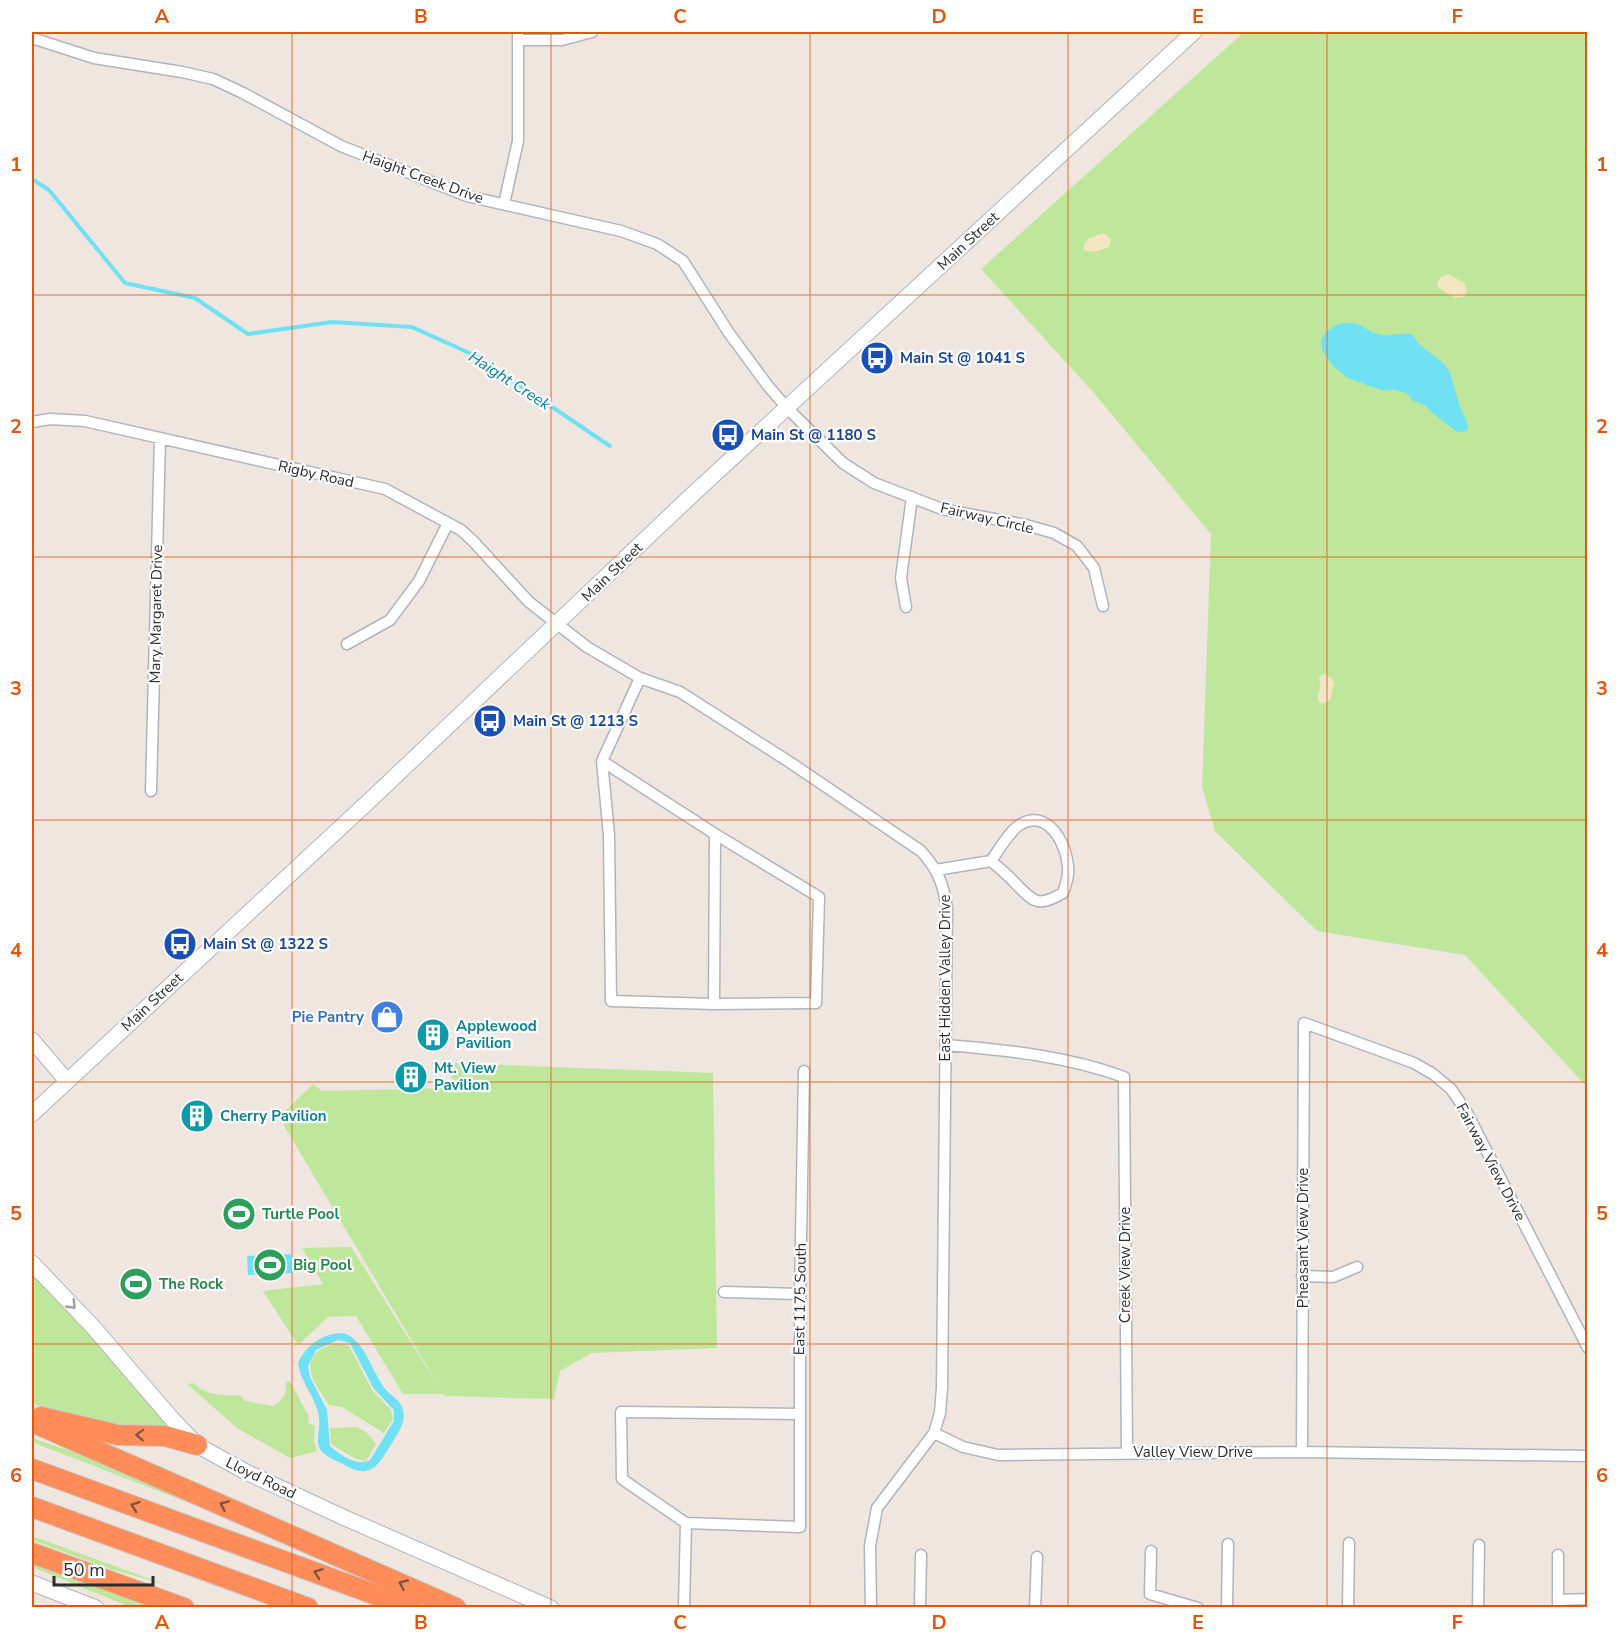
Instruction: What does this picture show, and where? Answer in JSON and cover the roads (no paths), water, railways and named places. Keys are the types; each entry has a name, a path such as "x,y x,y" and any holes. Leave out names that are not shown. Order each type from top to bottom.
{"highway":[{"path":"32,1414 118,1435 165,1436 197,1445"},
{"path":"32,1422 456,1608"},
{"path":"32,1469 412,1608"},
{"path":"32,1507 308,1608"},
{"path":"32,1553 184,1608"}],"main road":[{"name":"Main Street","path":"32,1114 787,408 1194,32"},
{"path":"32,1040 67,1081"},
{"name":"Lloyd Road","path":"32,1263 94,1328 197,1445 246,1472 325,1509 551,1608"},
{"path":"32,1582 96,1608"}],"street":[{"path":"504,204 518,141 518,36 562,39 592,32"},
{"name":"Haight Creek Drive","path":"32,38 94,58 182,72 213,80 243,93 341,146 466,196 621,231 657,244 683,261 729,333 787,408"},
{"name":"Fairway Circle","path":"787,408 843,463 874,483 942,509 1026,525 1054,533 1077,546 1094,568 1103,606"},
{"name":"Rigby Road","path":"32,422 50,418 85,421 385,489 460,530 529,602 557,625"},
{"name":"Mary Margaret Drive","path":"152,791 160,438"},
{"path":"906,607 901,578 912,497"},
{"path":"347,644 390,620 419,581 448,524"},
{"name":"East Hidden Valley Drive","path":"557,625 640,678 680,692 791,763 921,851 936,870 944,886 947,908 942,1388 940,1413 934,1433"},
{"path":"602,761 715,834 819,897 816,1003 714,1004 610,1001 609,835 602,761 640,678"},
{"path":"936,870 991,861 1019,824 1031,820 1046,822 1054,829 1068,863 1068,879 1063,894 1041,903 1030,900 991,861"},
{"path":"714,1004 715,834"},
{"name":"Pheasant View Drive","path":"1302,1452 1304,1023"},
{"name":"Fairway View Drive","path":"1304,1023 1414,1063 1434,1074 1451,1089 1466,1111 1587,1348"},
{"name":"Creek View Drive","path":"946,1045 1019,1051 1103,1069 1124,1077 1127,1453"},
{"name":"East 1175 South","path":"686,1524 800,1527 800,1294 804,1071"},
{"path":"1302,1276 1333,1277 1357,1267"},
{"path":"724,1292 800,1294"},
{"path":"684,1608 686,1524 622,1479 621,1412 799,1414"},
{"path":"871,1608 870,1546 878,1508 934,1433"},
{"name":"Valley View Drive","path":"934,1433 963,1447 998,1455 1302,1452 1587,1456"},
{"path":"1348,1608 1349,1543"},
{"path":"1227,1608 1228,1544"},
{"path":"1478,1608 1479,1545"},
{"path":"1151,1551 1150,1594 1198,1608"},
{"path":"920,1608 921,1555"},
{"path":"1558,1555 1558,1604 1587,1599"},
{"path":"1035,1608 1037,1557"}],"water":[{"path":"1346,323 1360,325 1382,335 1413,335 1419,344 1442,362 1450,372 1468,425 1467,431 1457,432 1426,406 1412,400 1407,393 1381,390 1364,384 1348,378 1333,366 1322,350 1321,339 1327,331"},
{"name":"Big Pool","path":"291,1254 292,1273 248,1275 247,1256"},
{"path":"343,1333 359,1344 382,1384 398,1401 404,1414 398,1433 384,1456 368,1470 353,1469 323,1453 320,1449 318,1411 302,1378 298,1363 316,1341","holes":["338,1340 350,1343 374,1389 394,1410 394,1421 370,1460 365,1462 349,1459 330,1446 327,1410 310,1377 308,1366 316,1350"]}],"waterway":[{"name":"Haight Creek","path":"32,179 49,190 125,283 195,298 248,334 332,322 412,327 478,357 610,446"}],"place":[{"name":"Main St @ 1041 S","path":"877,358"},
{"name":"Main St @ 1180 S","path":"728,435"},
{"name":"Main St @ 1213 S","path":"490,721"},
{"name":"Main St @ 1322 S","path":"180,944"},
{"name":"Pie Pantry","path":"387,1017"},
{"name":"Applewood Pavilion","path":"433,1035"},
{"name":"Mt. View Pavilion","path":"411,1077"},
{"name":"Cherry Pavilion","path":"197,1116"},
{"name":"Turtle Pool","path":"239,1214"},
{"name":"Big Pool","path":"270,1265"},
{"name":"The Rock","path":"136,1284"}]}
